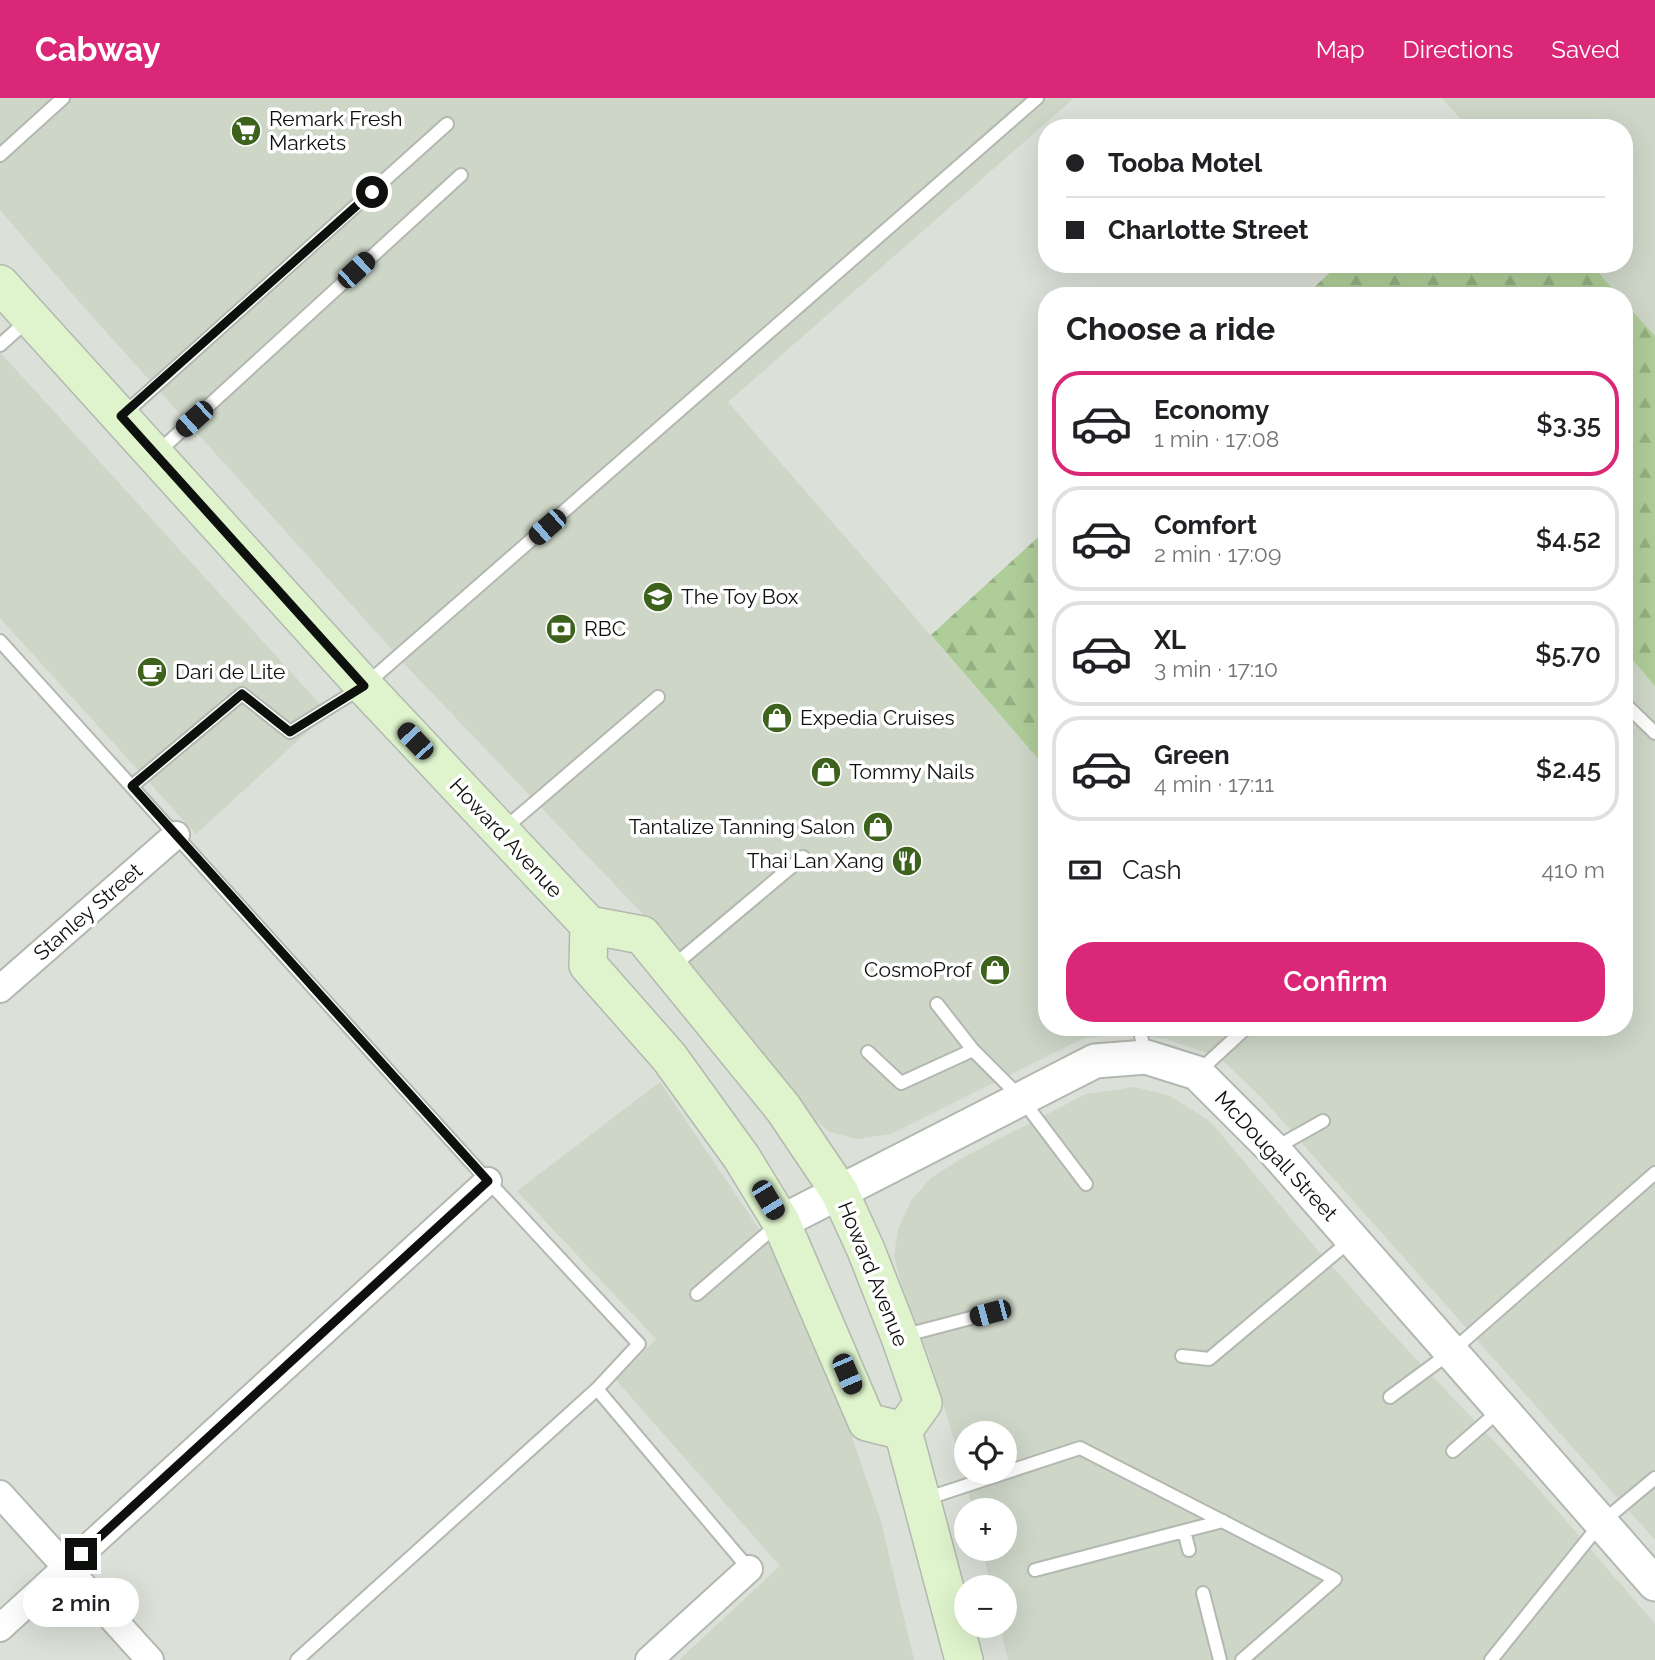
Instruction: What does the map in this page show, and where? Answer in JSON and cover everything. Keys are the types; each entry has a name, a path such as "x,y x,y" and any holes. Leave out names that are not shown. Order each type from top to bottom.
{"main road":[{"name":"Howard Avenue","path":"0,284 364,686 589,925 642,935 783,1108 839,1191 900,1336 923,1403 903,1431"},
{"path":"589,925 588,965 669,1057 735,1146 781,1222 867,1422 903,1431 964,1660"}],"street":[{"name":"Stanley Street","path":"0,989 176,835"},
{"name":"McDougall Street","path":"781,1222 1095,1061 1142,1042 1197,1073 1273,1149 1655,1584"},
{"path":"0,1628 488,1181"},
{"path":"0,1494 150,1660"},
{"path":"649,1660 749,1569"}],"lane":[{"path":"0,155 63,98"},
{"path":"132,786 242,694 290,732 364,686 1037,98"},
{"path":"121,416 447,124"},
{"path":"155,454 461,175"},
{"path":"0,345 31,318"},
{"path":"0,641 488,1181 639,1344 597,1389 297,1660"},
{"path":"500,832 658,697"},
{"path":"1633,712 1655,733"},
{"path":"670,969 803,857"},
{"path":"937,1004 974,1050 1021,1098 1086,1184"},
{"path":"1197,1073 1238,1036"},
{"path":"867,1052 901,1083 974,1050"},
{"path":"1273,1149 1323,1121"},
{"path":"1390,1397 1451,1352 1655,1173"},
{"path":"697,1294 781,1222"},
{"path":"1182,1356 1209,1359 1352,1238"},
{"path":"900,1336 990,1313"},
{"path":"597,1389 749,1569"},
{"path":"1453,1451 1502,1409"},
{"path":"922,1500 1080,1448 1335,1579 1242,1660"},
{"path":"1491,1660 1601,1523 1655,1478"},
{"path":"1035,1570 1223,1521"},
{"path":"1184,1531 1189,1550"},
{"path":"1203,1593 1220,1660"}],"shaded area":[{"path":"0,98 1074,98 1050,119 1038,119 1038,130 728,402 1038,759 1038,1036 1100,1036 1082,1039 891,1134 857,1139 830,1132 806,1113 700,974 412,672 0,210"},
{"path":"1442,98 1655,98 1655,336 1633,312 1633,287 1611,287 1599,273 1633,273 1633,119 1461,119"},
{"path":"0,352 328,713 196,834 0,618"},
{"path":"1633,660 1655,686 1655,1540 1260,1096 1219,1057 1166,1039 1142,1036 1633,1036"},
{"path":"660,1082 767,1241 799,1304 836,1392 880,1518 914,1660 679,1660 780,1566 616,1380 656,1339 517,1191"},
{"path":"1135,1087 1170,1096 1211,1122 1314,1246 1387,1328 1537,1487 1655,1624 1655,1660 1008,1660 1003,1638 1017,1638 1017,1575 988,1575 985,1561 1017,1561 1017,1498 970,1498 966,1484 1017,1484 1017,1421 954,1421 954,1440 894,1256 898,1229 911,1201 931,1178 964,1157 1086,1094"}],"green space":[{"path":"1329,273 1599,273 1611,287 1315,287"},
{"path":"1633,312 1655,336 1655,686 1633,660"},
{"path":"1038,537 1038,759 931,635"}],"place":[{"name":"Remark Fresh Markets","path":"246,131"},
{"name":"The Toy Box","path":"658,597"},
{"name":"RBC","path":"561,629"},
{"name":"Dari de Lite","path":"152,672"},
{"name":"Expedia Cruises","path":"777,718"},
{"name":"Tommy Nails","path":"826,772"},
{"name":"Tantalize Tanning Salon","path":"878,827"},
{"name":"Thai Lan Xang","path":"907,861"},
{"name":"CosmoProf","path":"995,970"}],"route":[{"path":"81,1554 488,1181 132,786 242,694 290,732 364,686 121,416 372,192"}]}
